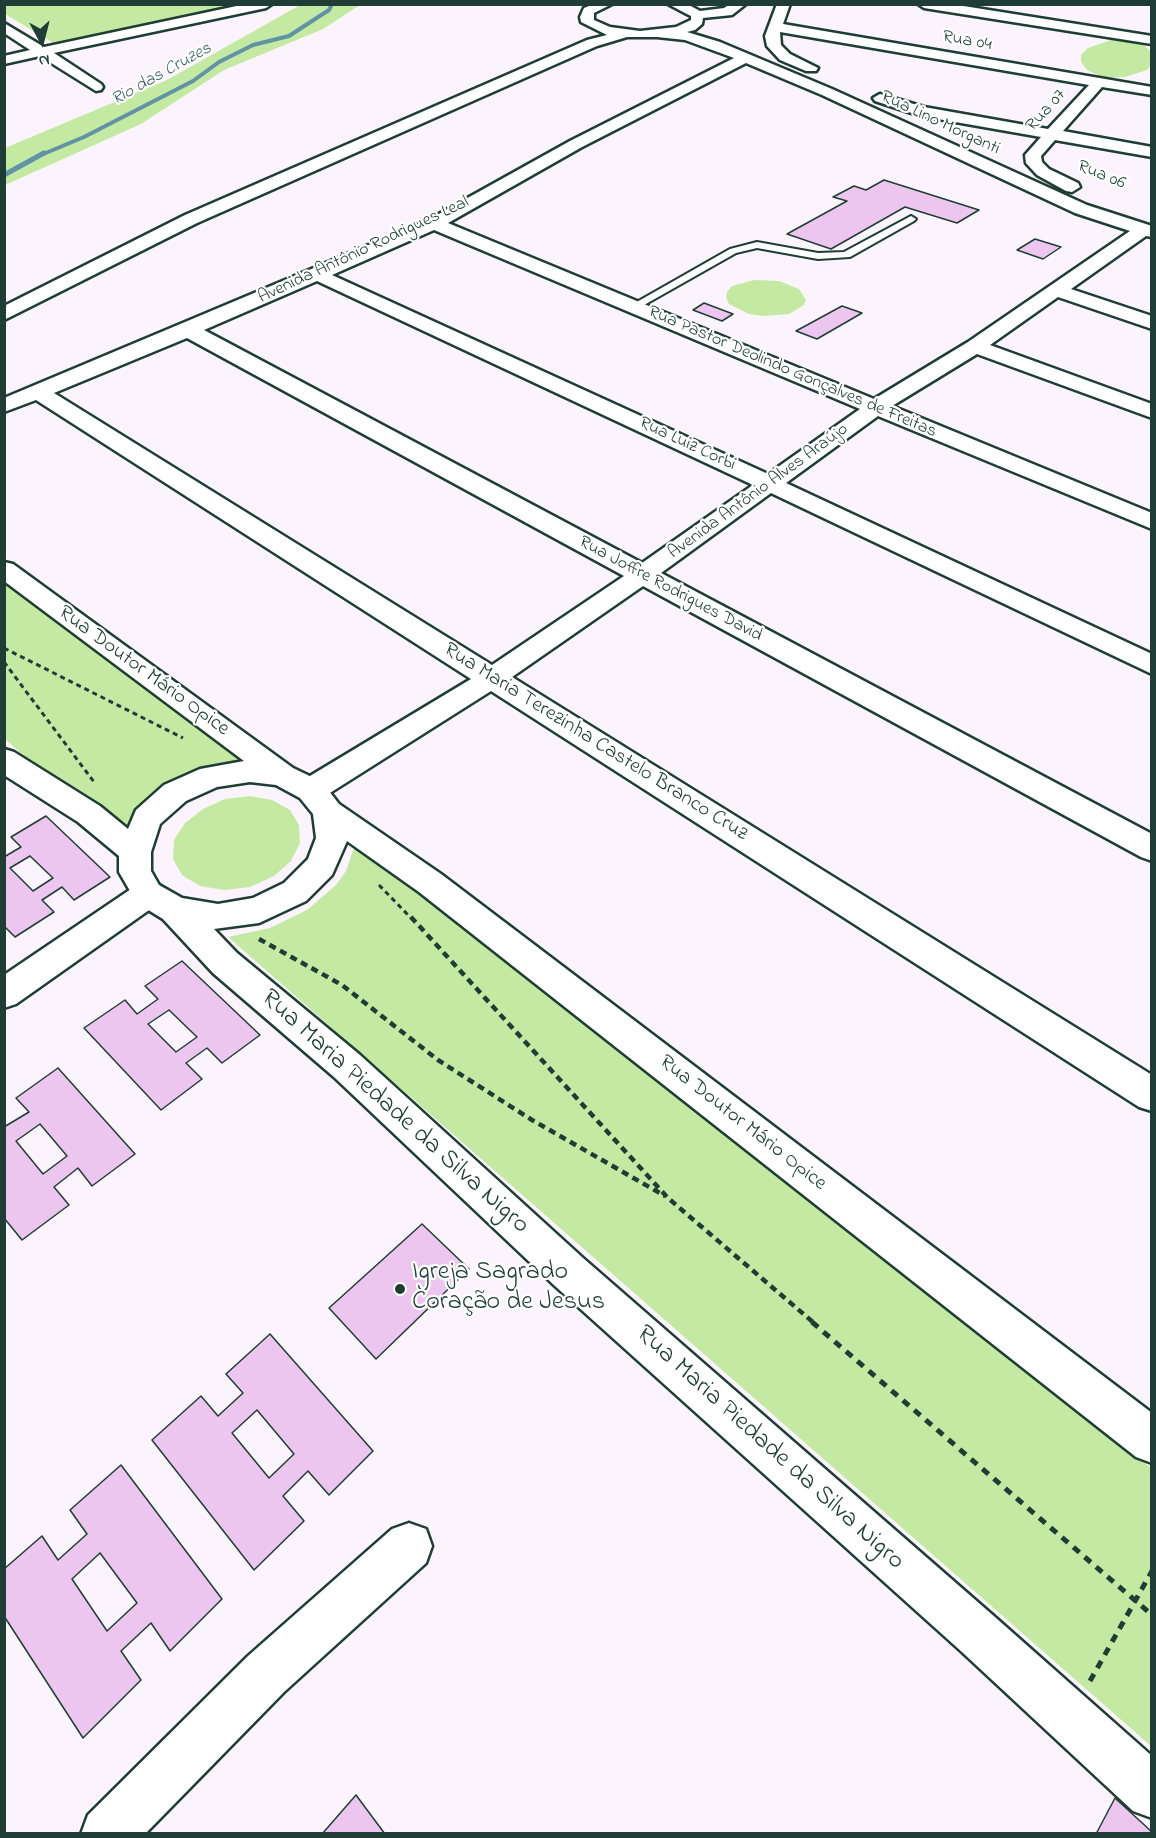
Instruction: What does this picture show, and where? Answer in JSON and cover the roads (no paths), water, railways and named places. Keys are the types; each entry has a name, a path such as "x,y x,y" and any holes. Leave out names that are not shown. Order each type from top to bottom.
{"street":[{"path":"4,60 266,4"},
{"path":"594,35 586,16 590,11 606,4"},
{"path":"4,314 191,219 594,35 660,34 690,27 697,18 727,12 740,4"},
{"path":"784,4 772,36 774,46 785,57 844,83"},
{"path":"924,4 1103,33 1144,36"},
{"path":"677,5 697,18 705,35 715,45"},
{"path":"4,27 96,87"},
{"name":"Rua 04","path":"776,27 1069,71 1099,82 1152,91"},
{"path":"1086,42 1103,33"},
{"name":"Rua Lino Morganti","path":"660,34 686,36 715,45 826,92 1081,208 1149,226"},
{"name":"Avenida Antônio Rodrigues Leal","path":"4,406 434,224 576,144 745,58"},
{"path":"1125,87 1152,74"},
{"name":"Rua 07","path":"1038,168 1034,163 1034,155 1099,82"},
{"path":"863,92 921,111 1152,152"},
{"name":"Rua 06","path":"1038,168 1050,177 1149,226"},
{"name":"Rua Pastor Deolindo Gonçalves de Freitas","path":"434,224 1152,522"},
{"name":"Avenida Antônio Alves Araújo","path":"324,813 492,678 642,575 875,408 975,346 1149,226"},
{"name":"Rua Luiz Corbi","path":"318,275 770,484 1152,665"},
{"path":"1056,290 1152,323"},
{"name":"Rua Joffre Rodrigues David","path":"188,330 1152,849"},
{"path":"975,346 1152,412"},
{"name":"Rua Maria Terezinha Castelo Branco Cruz","path":"38,392 1152,1095"},
{"name":"Rua Doutor Mário Opice","path":"4,569 282,775"},
{"path":"4,759 89,814 135,852"},
{"path":"250,771 282,775 324,813 321,866 295,892 259,910 218,917 161,902 135,873 135,852 147,818 175,793 211,777 250,771"},
{"name":"Rua Doutor Mário Opice","path":"324,813 430,883 1152,1441"},
{"path":"4,994 161,902"},
{"name":"Rua Maria Piedade da Silva Nigro","path":"161,902 225,963 347,1066 569,1272 1152,1792"},
{"path":"107,1833 266,1674 409,1546"}],"lane":[{"path":"633,307 733,251 757,245 818,256 846,255 911,219"}],"waterway":[{"name":"Rio das Cruzes","path":"41,155 84,137 193,81 219,62 253,45 289,36 329,10 332,4"},
{"name":"Rio das Cruzes","path":"4,175 44,153"}],"place":[{"name":"Igreja Sagrado Coração de Jesus","path":"400,1289"}]}
